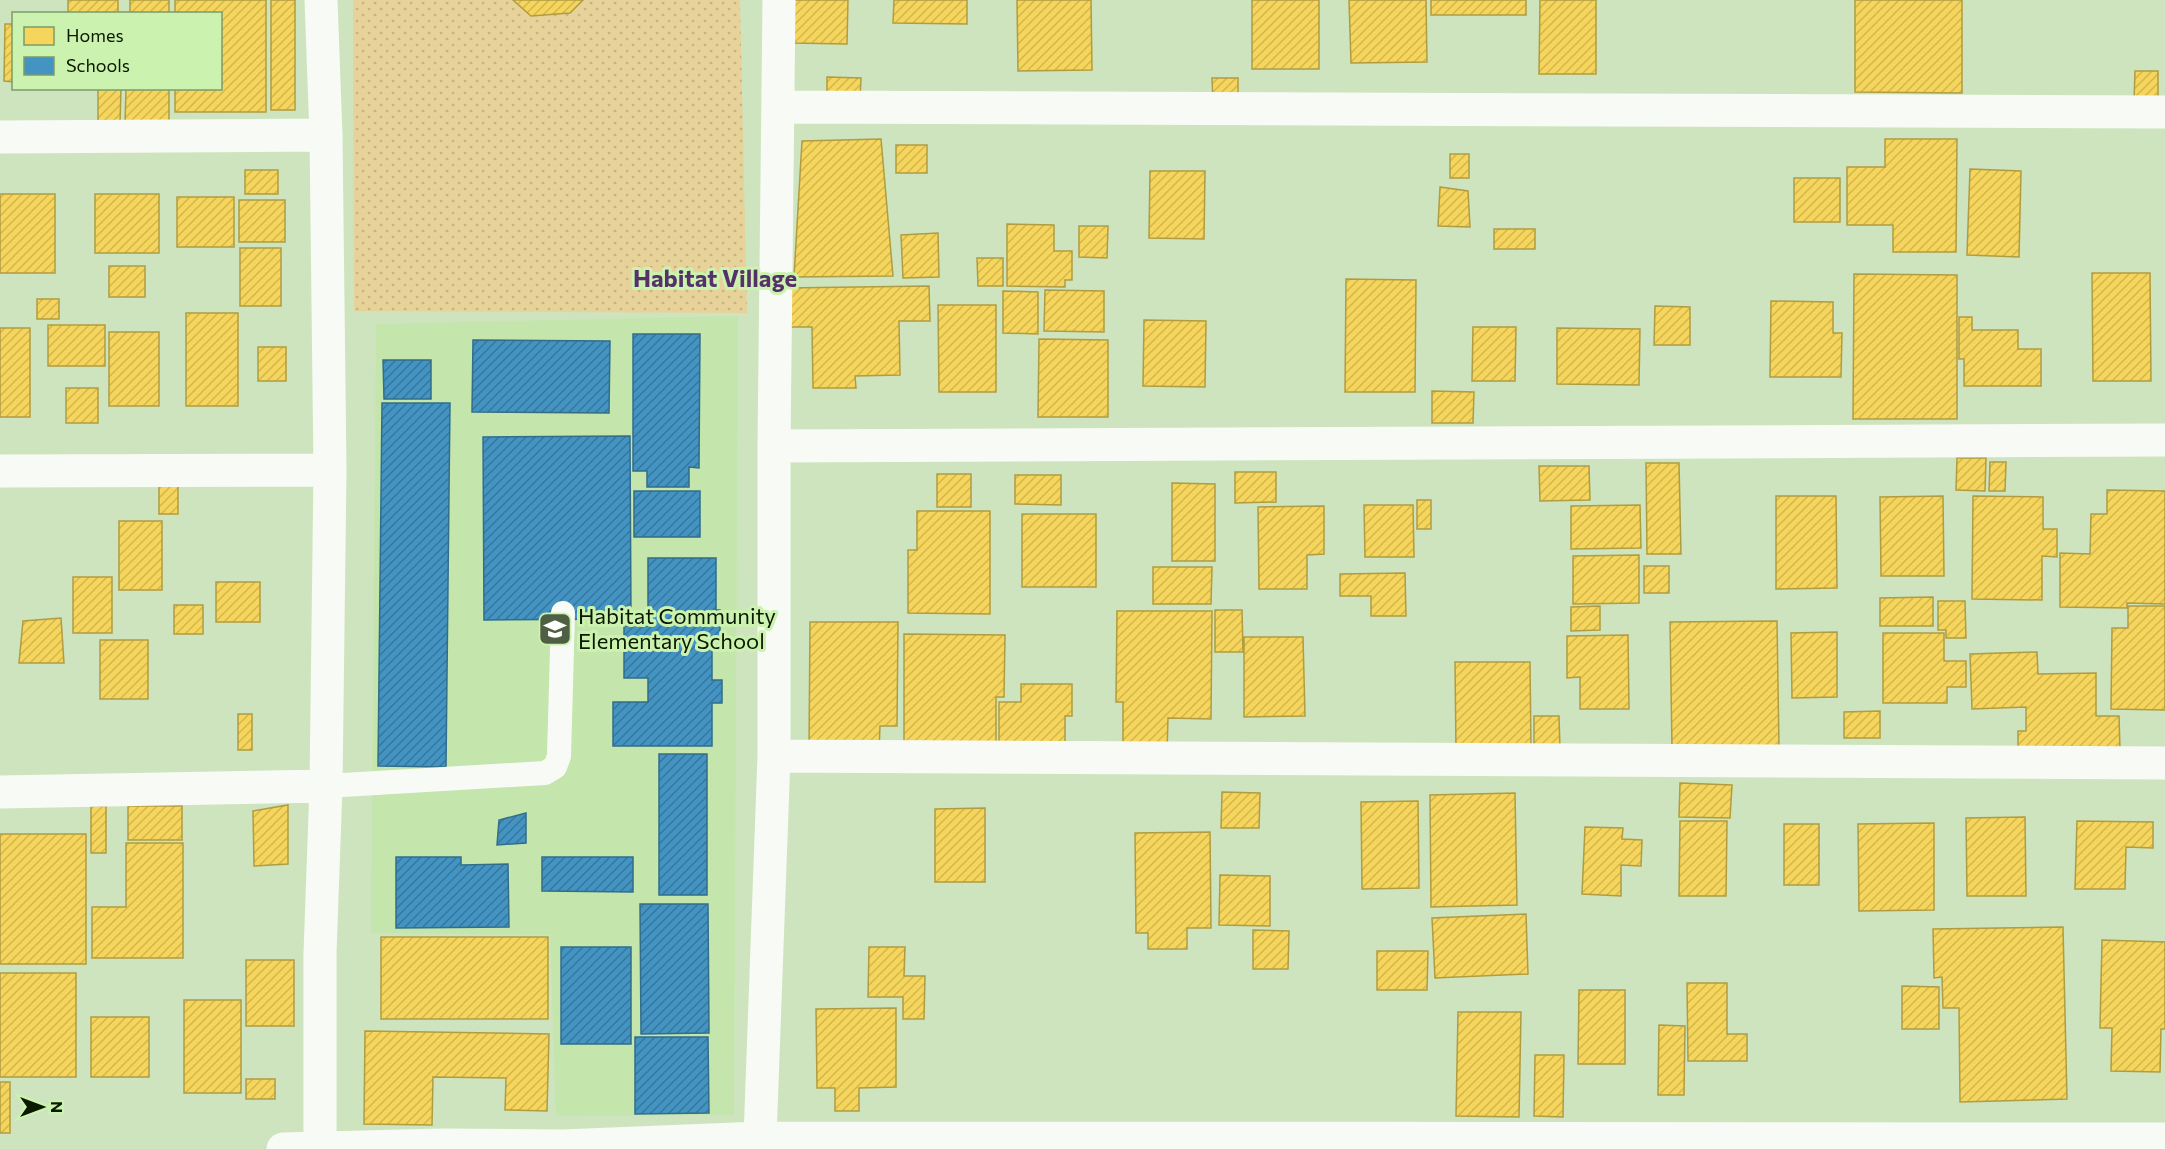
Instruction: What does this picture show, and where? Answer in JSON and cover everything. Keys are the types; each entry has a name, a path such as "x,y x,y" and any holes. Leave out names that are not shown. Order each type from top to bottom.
{"street":[{"path":"320,1149 320,953 326,786 330,470 326,135 321,0"},
{"path":"760,1138 774,756 774,446 779,0"},
{"path":"778,106 2165,112"},
{"path":"0,137 326,135"},
{"path":"774,446 2165,440"},
{"path":"0,471 330,470"},
{"path":"774,756 2165,764"},
{"path":"0,792 326,786"},
{"path":"283,1149 442,1145 561,1148 760,1138 2165,1139"}],"lane":[{"path":"326,786 523,775 545,773 555,766 559,756 563,613"}],"shaded area":[{"path":"353,0 740,0 747,313 354,311"},
{"name":"Habitat Community Elementary School","path":"738,316 734,1115 556,1116 550,935 371,933 376,324"}],"building: Homes":[{"path":"68,0 118,0 118,12 68,12"},
{"path":"130,0 169,0 169,12 130,12"},
{"path":"175,0 266,0 266,112 175,112 175,90 222,90 222,12 175,12"},
{"path":"271,0 295,0 295,110 271,110"},
{"path":"513,0 583,0 570,13 531,16"},
{"path":"792,0 848,0 847,44 791,43"},
{"path":"894,0 967,0 967,24 893,23"},
{"path":"1017,0 1091,0 1092,70 1018,71"},
{"path":"1252,0 1319,0 1319,69 1252,69"},
{"path":"1349,0 1426,0 1427,62 1351,63"},
{"path":"1431,0 1526,0 1526,15 1431,15"},
{"path":"1540,0 1596,0 1596,74 1539,74"},
{"path":"1855,0 1962,0 1962,93 1855,92"},
{"path":"5,24 12,24 12,82 4,81"},
{"path":"2135,71 2158,71 2158,102 2134,102"},
{"path":"827,77 861,78 860,100 827,100"},
{"path":"1212,78 1238,78 1238,103 1213,103"},
{"path":"98,90 121,90 120,123 98,122"},
{"path":"126,90 169,90 169,123 125,123"},
{"path":"881,139 893,276 794,277 802,141"},
{"path":"1885,139 1957,139 1956,252 1893,252 1893,225 1847,225 1847,167 1885,167"},
{"path":"896,145 927,145 927,173 896,173"},
{"path":"1450,154 1469,154 1469,178 1450,178"},
{"path":"1970,169 2021,171 2019,257 1967,255"},
{"path":"245,170 278,170 278,194 245,194"},
{"path":"1150,171 1205,171 1204,239 1149,238"},
{"path":"1794,178 1840,178 1840,222 1794,222"},
{"path":"1440,187 1468,191 1470,227 1438,226"},
{"path":"0,194 55,194 55,273 0,273"},
{"path":"95,194 159,194 159,253 95,253"},
{"path":"177,197 234,197 234,247 177,247"},
{"path":"239,200 285,200 285,242 239,242"},
{"path":"1007,224 1054,225 1054,251 1072,251 1072,280 1065,280 1065,287 1007,286"},
{"path":"1079,226 1108,226 1107,258 1079,257"},
{"path":"1494,229 1535,229 1535,249 1494,249"},
{"path":"938,233 939,277 903,278 901,235"},
{"path":"240,248 281,248 281,306 240,306"},
{"path":"977,258 1003,258 1003,286 978,286"},
{"path":"109,266 145,266 145,297 109,297"},
{"path":"2092,273 2150,273 2151,381 2093,381"},
{"path":"1854,274 1957,275 1957,419 1853,419"},
{"path":"1346,279 1416,280 1415,392 1345,392"},
{"path":"929,286 930,321 899,321 900,375 855,376 856,388 813,388 812,327 785,327 784,288"},
{"path":"1045,290 1104,291 1104,332 1044,331"},
{"path":"1003,291 1038,292 1038,334 1003,333"},
{"path":"37,299 59,299 59,319 37,319"},
{"path":"1771,301 1833,302 1833,333 1842,333 1841,377 1770,377"},
{"path":"938,305 996,305 996,392 939,392"},
{"path":"1655,306 1690,307 1690,345 1654,345"},
{"path":"186,313 238,313 238,406 186,406"},
{"path":"1959,317 1972,317 1972,330 2018,330 2018,349 2041,349 2041,386 1964,386 1964,359 1959,359"},
{"path":"1144,320 1206,321 1205,387 1143,386"},
{"path":"48,325 105,325 105,366 48,366"},
{"path":"1473,327 1516,327 1515,381 1472,381"},
{"path":"0,328 30,328 30,417 0,417"},
{"path":"1557,328 1640,329 1639,385 1557,384"},
{"path":"109,332 159,332 159,406 109,406"},
{"path":"1039,339 1108,340 1108,417 1038,417"},
{"path":"258,347 286,347 286,381 258,381"},
{"path":"66,388 98,388 98,423 66,423"},
{"path":"1432,391 1474,392 1473,423 1432,423"},
{"path":"1957,458 1986,458 1985,491 1956,490"},
{"path":"1990,462 2006,462 2005,491 1989,491"},
{"path":"1646,463 1679,463 1681,554 1647,554"},
{"path":"1539,466 1589,466 1590,500 1540,501"},
{"path":"1235,472 1276,472 1276,502 1235,503"},
{"path":"937,474 971,474 971,507 937,507"},
{"path":"1015,475 1061,475 1061,505 1015,504"},
{"path":"1172,483 1215,484 1215,561 1172,561"},
{"path":"159,485 178,485 178,514 159,514"},
{"path":"2107,490 2165,491 2165,604 2127,603 2127,608 2060,607 2060,553 2090,554 2091,514 2107,514"},
{"path":"1776,496 1836,496 1837,588 1776,589"},
{"path":"1943,496 1944,576 1881,576 1880,497"},
{"path":"1973,496 2043,497 2043,529 2057,529 2057,557 2042,556 2042,600 1972,599"},
{"path":"1417,500 1431,500 1431,529 1417,529"},
{"path":"1364,505 1413,505 1414,557 1365,557"},
{"path":"1640,505 1641,548 1571,549 1571,506"},
{"path":"1324,506 1324,554 1307,555 1307,589 1259,589 1258,507"},
{"path":"917,511 990,511 990,614 908,613 908,550 917,550"},
{"path":"1022,514 1096,514 1096,587 1022,587"},
{"path":"119,521 162,521 162,590 119,590"},
{"path":"1639,555 1639,603 1573,604 1573,556"},
{"path":"1644,566 1669,566 1669,593 1644,593"},
{"path":"1153,567 1212,567 1211,604 1153,604"},
{"path":"1405,573 1406,616 1371,616 1371,596 1340,596 1340,574"},
{"path":"73,577 112,577 112,633 73,633"},
{"path":"216,582 260,582 260,622 216,622"},
{"path":"1933,597 1933,626 1880,626 1880,598"},
{"path":"1938,601 1965,601 1966,638 1946,638 1946,630 1938,630"},
{"path":"174,605 203,605 203,634 174,634"},
{"path":"1600,606 1600,630 1571,631 1571,607"},
{"path":"2128,606 2165,606 2165,710 2111,709 2112,628 2128,628"},
{"path":"1215,610 1242,610 1243,652 1215,652"},
{"path":"1117,611 1212,611 1211,719 1168,718 1167,753 1123,753 1123,702 1116,702"},
{"path":"61,618 64,663 19,663 23,621"},
{"path":"1777,621 1779,748 1672,749 1670,622"},
{"path":"810,622 898,622 897,726 880,726 879,752 809,752"},
{"path":"1837,632 1837,697 1792,698 1791,633"},
{"path":"1883,633 1944,633 1944,661 1966,661 1966,687 1947,687 1947,703 1883,703"},
{"path":"904,634 1005,635 1004,697 996,697 996,750 904,750"},
{"path":"1628,635 1629,709 1580,709 1580,677 1567,678 1567,636"},
{"path":"1244,637 1303,637 1305,716 1244,717"},
{"path":"100,640 148,640 148,699 100,699"},
{"path":"2037,652 2038,674 2096,673 2096,716 2119,716 2120,749 2018,751 2018,731 2026,731 2026,707 1972,709 1970,654"},
{"path":"1455,662 1530,662 1531,751 1456,752"},
{"path":"1021,684 1072,684 1072,716 1065,716 1065,752 999,752 999,702 1021,702"},
{"path":"1880,711 1880,738 1844,738 1844,712"},
{"path":"238,714 252,714 252,750 238,750"},
{"path":"1534,716 1559,716 1560,749 1534,750"},
{"path":"1680,783 1732,785 1730,818 1679,817"},
{"path":"1222,792 1260,793 1259,828 1221,828"},
{"path":"1515,793 1517,905 1431,907 1430,795"},
{"path":"1418,801 1419,888 1362,889 1361,802"},
{"path":"288,805 288,864 254,866 253,811"},
{"path":"91,806 106,806 106,853 91,853"},
{"path":"128,806 182,806 182,840 128,840"},
{"path":"985,808 985,882 935,882 935,809"},
{"path":"2025,817 2026,896 1967,896 1966,818"},
{"path":"1680,821 1727,821 1726,896 1679,896"},
{"path":"2077,821 2153,822 2153,848 2126,847 2125,889 2075,889"},
{"path":"1934,823 1934,910 1859,911 1858,824"},
{"path":"1784,824 1819,824 1819,885 1784,885"},
{"path":"1585,827 1623,828 1622,839 1642,840 1641,866 1621,865 1621,896 1582,894"},
{"path":"1210,832 1211,928 1187,928 1187,949 1148,949 1148,933 1136,933 1135,833"},
{"path":"0,834 86,834 86,964 0,964"},
{"path":"126,843 183,843 183,958 92,958 92,907 126,907"},
{"path":"1220,875 1270,876 1270,926 1219,925"},
{"path":"1526,914 1528,974 1435,978 1432,918"},
{"path":"2063,927 2067,1099 1960,1102 1959,1008 1943,1008 1942,977 1934,978 1933,929"},
{"path":"1253,930 1289,931 1288,969 1253,969"},
{"path":"381,937 548,937 548,1019 381,1019"},
{"path":"2102,940 2165,942 2165,1029 2161,1029 2160,1072 2111,1071 2112,1028 2100,1028"},
{"path":"869,947 905,947 904,976 925,976 924,1019 903,1019 903,997 868,997"},
{"path":"1377,951 1428,951 1427,990 1377,990"},
{"path":"246,960 294,960 294,1026 246,1026"},
{"path":"0,973 76,973 76,1077 0,1077"},
{"path":"1687,983 1727,983 1727,1034 1747,1034 1747,1061 1688,1061"},
{"path":"1902,986 1939,987 1939,1029 1902,1029"},
{"path":"1579,990 1625,990 1625,1064 1578,1064"},
{"path":"184,1000 241,1000 241,1093 184,1093"},
{"path":"896,1008 896,1087 859,1088 859,1111 835,1111 835,1088 817,1088 816,1009"},
{"path":"1458,1012 1521,1012 1519,1117 1456,1116"},
{"path":"91,1017 149,1017 149,1077 91,1077"},
{"path":"1659,1025 1685,1026 1684,1095 1658,1095"},
{"path":"365,1031 549,1034 547,1111 505,1110 506,1078 433,1077 432,1125 364,1124"},
{"path":"1535,1055 1564,1055 1563,1117 1534,1116"},
{"path":"246,1079 275,1079 275,1099 246,1099"},
{"path":"0,1082 10,1082 10,1133 0,1133"}],"building: Schools":[{"path":"633,334 700,334 699,468 689,467 689,487 647,487 647,471 633,471"},
{"path":"473,340 610,341 609,413 472,412"},
{"path":"383,360 431,360 431,399 384,399"},
{"path":"382,403 450,403 446,767 378,766"},
{"path":"630,436 631,619 484,620 483,437"},
{"path":"634,491 700,491 700,537 634,537"},
{"path":"648,558 716,558 716,610 720,610 720,637 712,637 712,680 722,680 722,703 712,703 712,746 613,746 613,702 648,702 648,678 624,678 624,626 648,626"},
{"path":"659,754 707,754 707,895 659,895"},
{"path":"526,813 526,843 497,845 499,820"},
{"path":"396,857 461,857 461,865 508,864 509,927 396,928"},
{"path":"542,857 633,857 633,892 542,891"},
{"path":"640,904 708,904 709,1033 641,1034"},
{"path":"561,947 631,947 631,1044 561,1044"},
{"path":"635,1037 708,1037 709,1113 635,1114"}],"place":[{"name":"Habitat Community Elementary School","path":"555,629"}],"district":[{"name":"Habitat Village","path":"715,279"}]}
